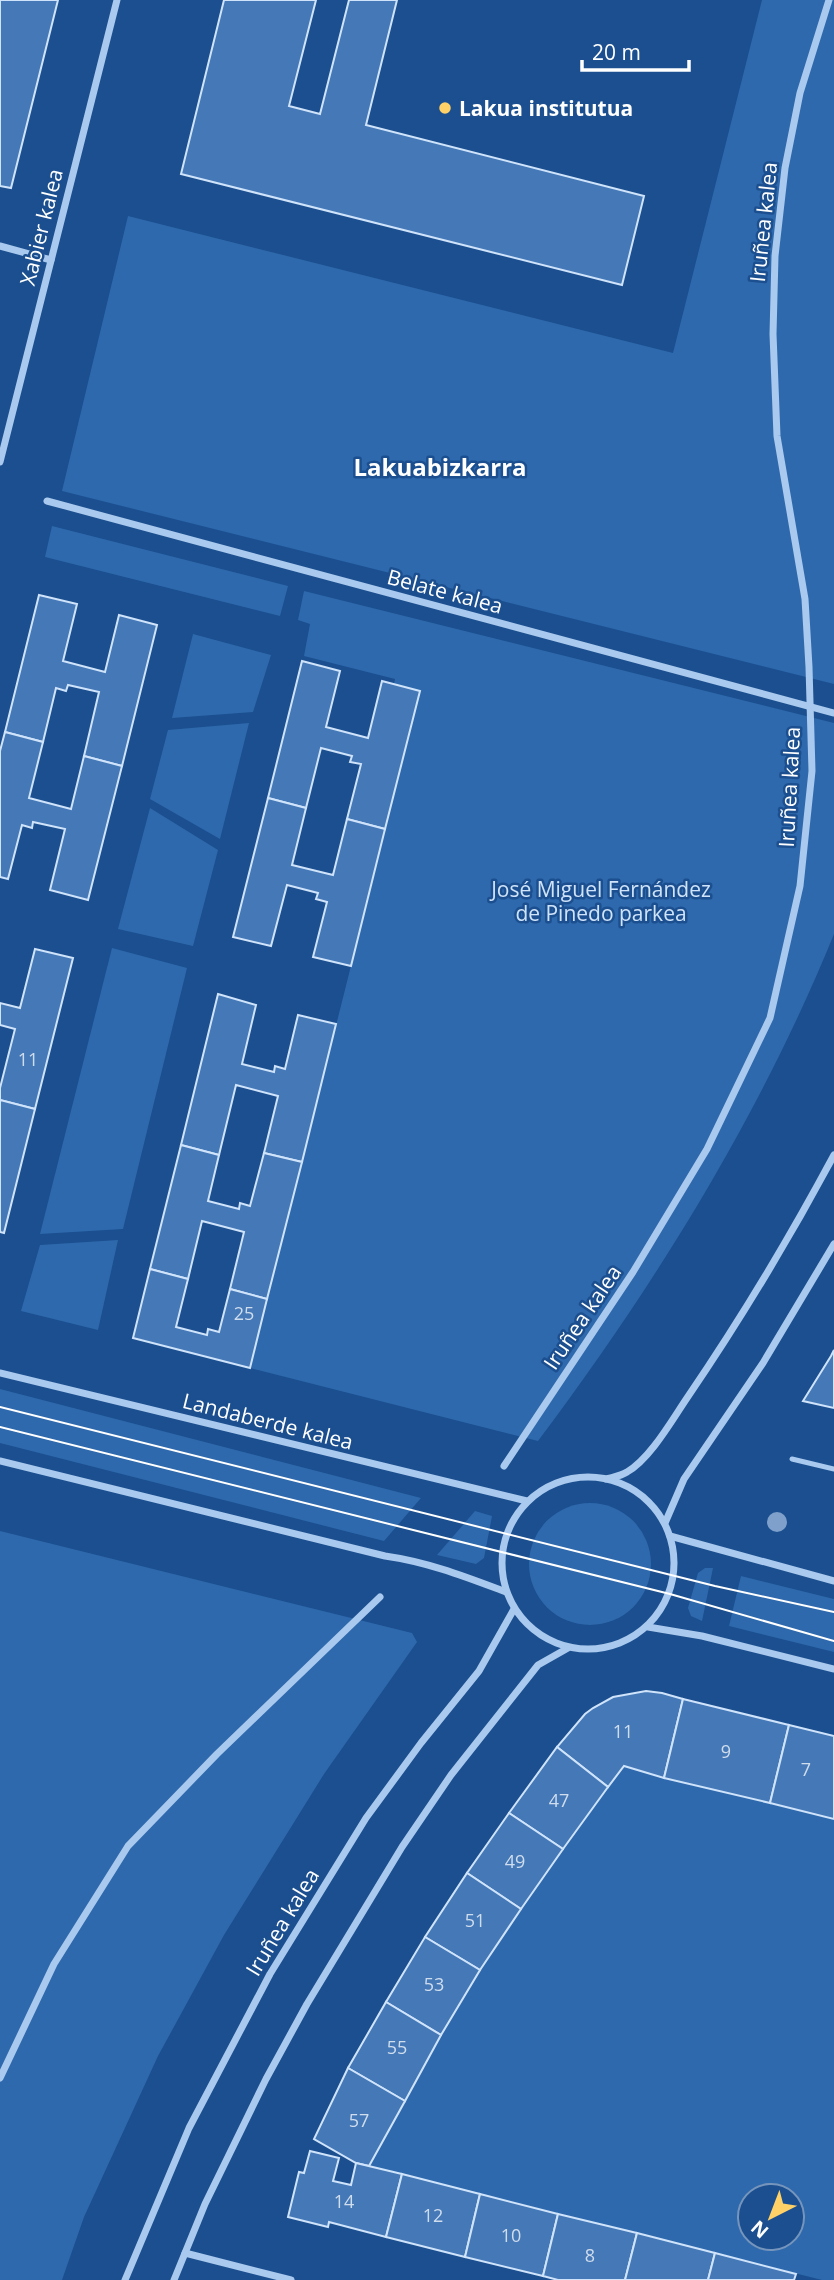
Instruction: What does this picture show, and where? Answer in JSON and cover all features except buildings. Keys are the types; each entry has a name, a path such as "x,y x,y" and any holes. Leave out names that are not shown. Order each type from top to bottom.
{"street":[{"name":"Xabier kalea","path":"0,462 117,0"},
{"name":"Iruñea kalea","path":"505,1466 633,1272 707,1149 770,1018 800,886 812,771 804,599 777,436 772,334 775,256 786,168 800,93 828,0"},
{"path":"0,246 51,260"},
{"name":"Belate kalea","path":"47,502 834,713"},
{"path":"606,1479 626,1473 639,1462 673,1420 731,1334 789,1239 834,1155"},
{"path":"665,1523 684,1479 763,1363 834,1244"},
{"name":"Landaberde kalea","path":"0,1373 527,1501"},
{"path":"0,1461 385,1556 415,1561 506,1592"},
{"path":"585,1477 606,1479 630,1488 650,1503 665,1523 670,1536 674,1566 670,1594 661,1612 648,1627 624,1643 597,1650 568,1648 537,1634 514,1609 506,1592 502,1553 504,1544 515,1517 527,1501 544,1489 564,1480 585,1477"},
{"path":"670,1536 834,1581"},
{"path":"0,2078 54,1964 128,1846 217,1754 380,1597"},
{"name":"Iruñea kalea","path":"124,2280 190,2128 270,1974 366,1818 480,1671 514,1609"},
{"path":"648,1627 702,1636 834,1669"},
{"path":"174,2280 205,2204 266,2079 307,2004 402,1847 451,1775 538,1665 568,1648"},
{"path":"184,2253 291,2280"}],"lane":[{"path":"792,1459 834,1469"}],"green space":[{"path":"762,0 834,0 834,684 62,491 128,216 673,353"},
{"path":"52,526 288,586 280,616 45,557"},
{"name":"José Miguel Fernández de Pinedo parkea","path":"304,591 834,723 834,934 773,1068 702,1197 623,1322 538,1441 250,1368 420,691 394,684 395,679 304,656 310,624 298,620"},
{"path":"193,634 271,655 253,712 172,718"},
{"path":"249,723 220,839 150,799 168,730"},
{"path":"150,808 218,850 193,946 118,929"},
{"path":"112,948 187,968 123,1229 40,1234"},
{"path":"118,1240 98,1330 21,1311 40,1245"},
{"path":"0,1389 421,1498 384,1541 0,1443"},
{"path":"590,1503 613,1507 633,1521 647,1541 651,1564 647,1587 633,1607 613,1621 590,1625 567,1621 547,1607 533,1587 529,1564 533,1541 547,1521 567,1507"},
{"path":"475,1511 492,1516 484,1558 476,1564 437,1555"},
{"path":"0,1531 412,1633 417,1642 324,1774 224,1935 158,2056 84,2217 62,2280 0,2280"},
{"path":"705,1568 713,1568 702,1621 691,1616 688,1608 698,1573"},
{"path":"741,1576 834,1599 834,1652 729,1626"},
{"path":"624,1766 834,1819 834,2280 822,2280 369,2166 437,2043 480,1971 532,1893"}],"tram line":[{"path":"0,1407 715,1586 834,1612"},
{"path":"0,1427 670,1594 834,1641"}],"place":[{"name":"Lakua institutua","path":"445,108"}],"district":[{"name":"Lakuabizkarra","path":"440,466"}]}
